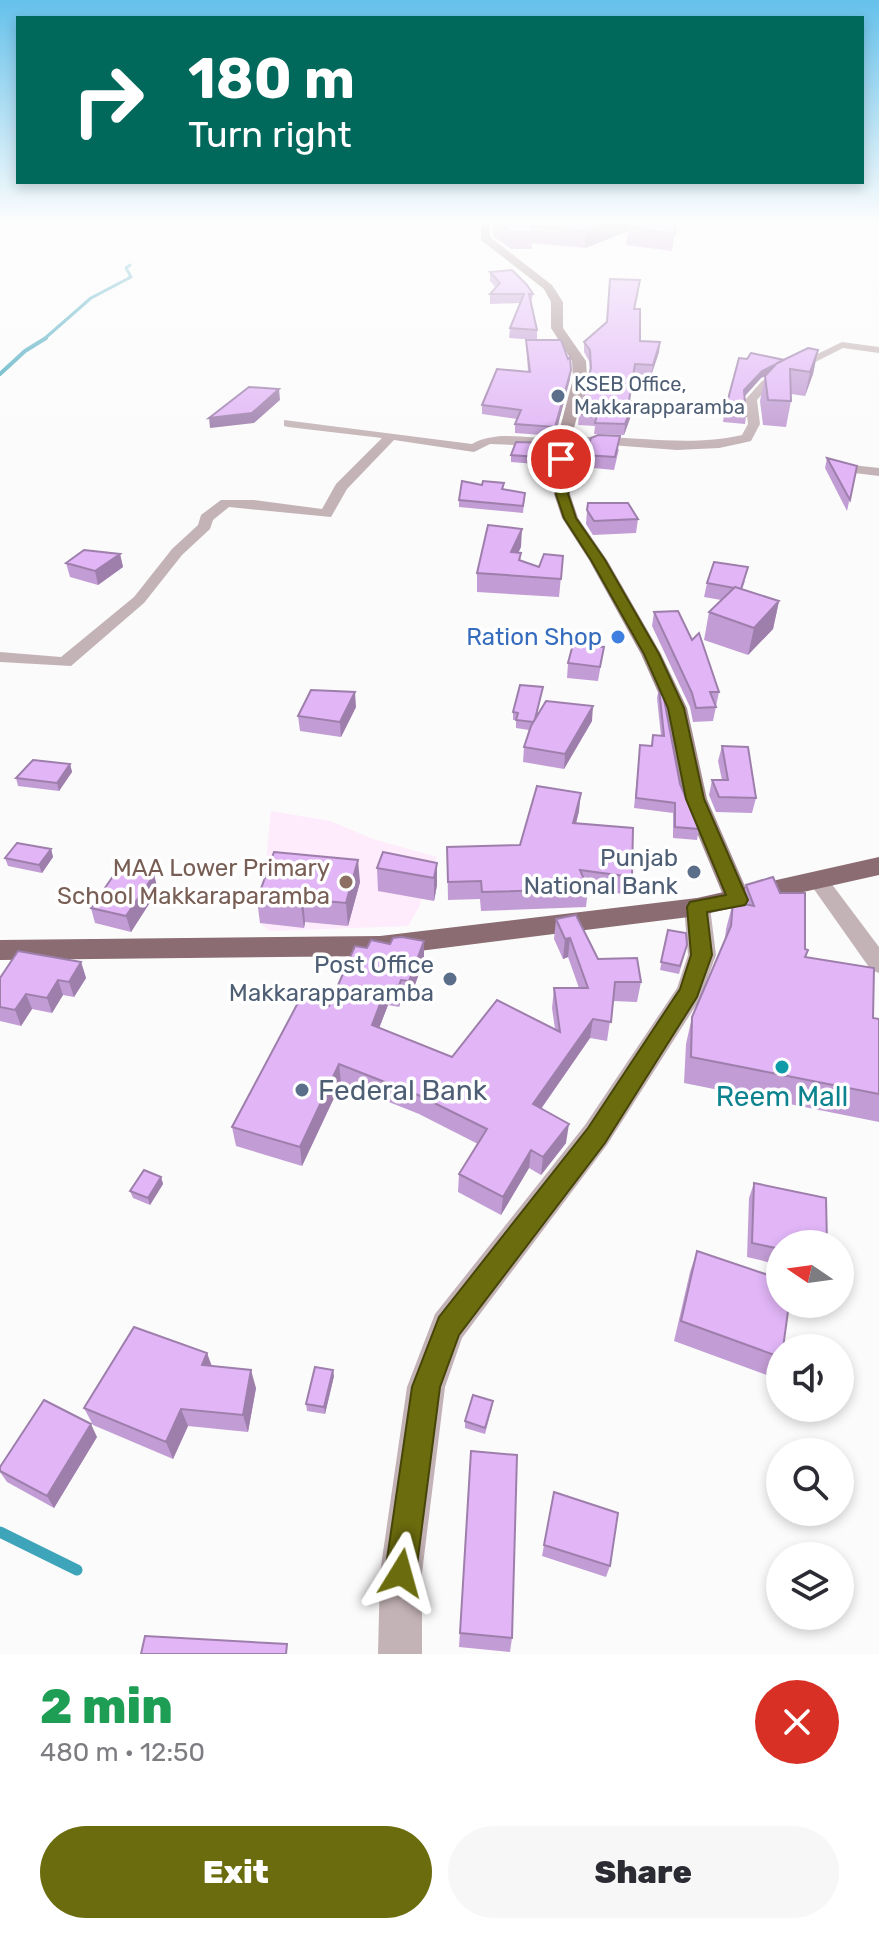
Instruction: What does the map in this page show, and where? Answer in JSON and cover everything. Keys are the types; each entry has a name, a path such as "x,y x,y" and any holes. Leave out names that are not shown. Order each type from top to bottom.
{"highway":[{"path":"0,950 380,946 697,907 879,866"}],"main road":[{"path":"555,299 557,328 579,361 580,379 563,443 560,476 570,518 598,560 651,654 676,708 695,799 738,900"}],"street":[{"path":"288,423 462,448 474,448 488,440 563,443 597,440 677,446 719,444 747,438 754,424 751,400 766,383 842,345 879,350"},
{"path":"0,657 65,662 139,600 177,552 205,526 206,518 226,503 326,514 341,487 391,436"},
{"path":"843,468 879,472"},
{"path":"818,880 879,964"},
{"path":"400,1654 401,1573 426,1387 448,1327 596,1135 690,991 702,955 697,907"}],"shaded area":[{"name":"MAA Lower Primary School Makkaraparamba","path":"271,811 330,821 373,839 437,857 419,907 408,926 270,931 260,923"}],"building":[{"path":"522,299 530,299 537,330 510,328"},
{"path":"609,299 636,299 634,309 640,309 640,341 660,342 653,365 635,364 629,401 633,402 625,424 595,423 597,415 579,414 591,368 590,350 584,342 607,322"},
{"path":"526,340 561,340 568,359 570,357 571,370 555,427 515,424 521,410 482,405 497,369 530,372"},
{"path":"808,348 818,350 810,372 790,369 791,401 768,400 765,376 777,363"},
{"path":"751,353 784,360 762,371 744,390 746,416 724,414 739,358 747,359"},
{"path":"249,387 279,389 252,413 209,418"},
{"path":"598,435 620,436 615,457 585,455 591,438"},
{"path":"516,442 553,443 549,458 511,455"},
{"path":"827,458 857,466 850,500"},
{"path":"462,481 482,485 483,481 504,483 502,489 525,493 523,506 459,500"},
{"path":"588,503 628,503 638,519 594,521 587,510"},
{"path":"488,525 522,529 511,552 521,553 519,560 539,567 544,554 563,556 561,579 477,573"},
{"path":"84,550 120,554 95,571 66,563"},
{"path":"714,562 748,567 741,589 707,583"},
{"path":"735,587 779,601 754,628 709,612"},
{"path":"678,611 692,640 699,633 719,692 710,692 716,707 696,708 654,612"},
{"path":"573,644 604,647 600,667 568,663"},
{"path":"520,685 543,687 533,722 516,720 518,713 513,712"},
{"path":"659,688 664,699 680,784 699,829 675,827 675,803 636,798 640,745 652,746 653,735 664,736"},
{"path":"311,690 355,692 340,722 298,716"},
{"path":"546,701 593,706 565,754 524,747 531,726"},
{"path":"722,746 748,747 756,798 719,797 712,780 728,780"},
{"path":"33,760 70,764 57,783 16,778"},
{"path":"537,786 581,793 573,823 633,828 632,877 580,870 588,889 482,892 481,881 448,882 447,847 520,845"},
{"path":"17,843 51,849 39,865 5,858"},
{"path":"274,852 358,860 346,903 303,899 301,905 257,900"},
{"path":"383,852 437,863 434,878 377,868"},
{"path":"118,869 154,875 126,916 91,908"},
{"path":"773,877 780,893 805,893 805,949 808,950 805,957 874,968 873,1018 879,1019 879,1094 691,1057 692,1017 731,926 733,902 754,906 746,885"},
{"path":"576,915 598,959 637,958 641,982 615,982 611,1022 593,1019 533,1104 569,1124 543,1157 531,1150 503,1197 459,1174 487,1129 418,1095 339,1064 300,1147 232,1127 300,999 329,1006 355,946 367,948 371,940 390,944 393,938 402,937 424,941 409,981 401,980 398,988 387,986 372,1025 452,1057 497,1000 560,1032 554,988 588,988 570,938 565,939 556,919"},
{"path":"668,930 686,933 687,945 680,966 661,962"},
{"path":"18,951 81,962 69,982 58,980 47,998 26,994 15,1010 0,1007 0,978"},
{"path":"144,1170 161,1177 148,1198 130,1191"},
{"path":"754,1183 826,1198 827,1230 766,1230 766,1246 752,1243"},
{"path":"697,1251 766,1274 766,1318 787,1318 785,1334 766,1334 766,1352 681,1321"},
{"path":"134,1327 207,1353 202,1365 251,1370 243,1415 181,1409 166,1442 84,1408"},
{"path":"315,1367 333,1370 324,1407 306,1404"},
{"path":"473,1395 493,1401 485,1428 465,1421"},
{"path":"44,1400 91,1424 47,1496 0,1471"},
{"path":"471,1451 517,1455 512,1638 460,1633"},
{"path":"554,1492 618,1513 610,1566 544,1545"},
{"path":"145,1636 287,1644 286,1654 141,1654"}],"waterway":[{"path":"44,340 90,299"},
{"path":"0,374 25,351 44,340"},
{"path":"0,1532 77,1570"}],"place":[{"name":"KSEB Office, Makkarapparamba","path":"558,396"},
{"name":"Ration Shop","path":"618,637"},
{"name":"Punjab National Bank","path":"694,872"},
{"name":"MAA Lower Primary School Makkaraparamba","path":"346,882"},
{"name":"Post Office Makkarapparamba","path":"450,979"},
{"name":"Reem Mall","path":"782,1067"},
{"name":"Federal Bank","path":"302,1090"}],"route":[{"path":"401,1573 426,1387 448,1327 596,1135 690,991 702,955 697,907 738,900 695,799 676,708 651,654 598,560 570,518 562,494 561,459"}]}
